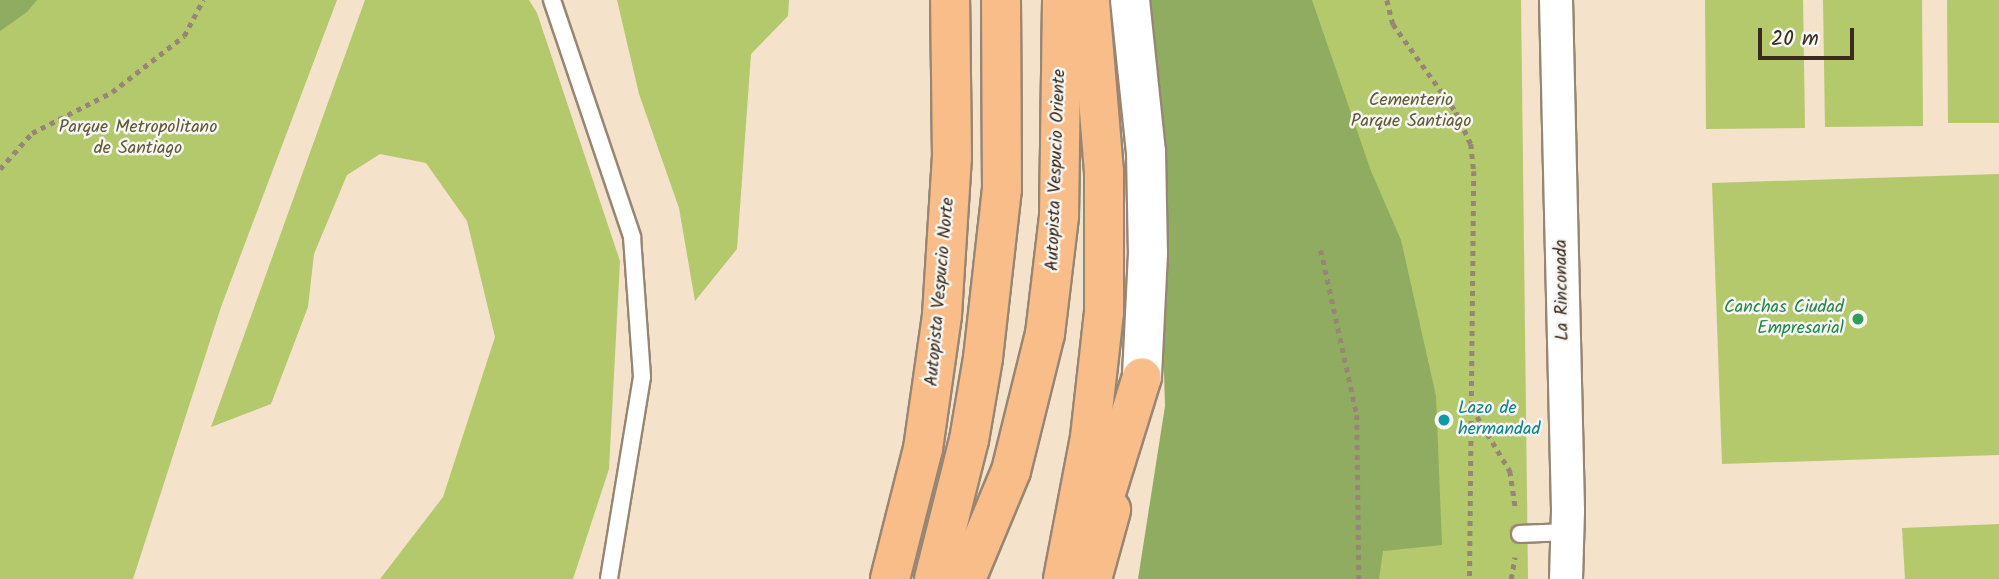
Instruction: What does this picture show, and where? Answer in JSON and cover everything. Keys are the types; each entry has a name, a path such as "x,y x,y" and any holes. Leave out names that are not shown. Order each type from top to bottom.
{"highway":[{"name":"Autopista Vespucio Norte","path":"890,579 923,449 942,315 952,157 950,0"},
{"path":"934,579 969,440 983,358 1002,189 1001,0"},
{"name":"Autopista Vespucio Oriente","path":"966,579 1011,471 1045,334 1059,216 1062,0"},
{"path":"1075,577 1104,312 1104,172 1090,0"},
{"path":"1075,577 1125,457 1142,376"}],"street":[{"path":"1130,0 1146,152 1148,253 1142,376"},
{"name":"La Rinconada","path":"1556,0 1566,579"}],"lane":[{"path":"552,0 632,237 642,377 609,579"},
{"path":"1520,534 1567,532"}],"path":[{"path":"0,169 32,133 112,92 184,36 203,0"},
{"path":"1387,0 1392,24 1456,112 1471,144 1474,171 1470,579"},
{"path":"1321,250 1357,415 1359,579"},
{"path":"1471,407 1510,471 1520,534 1511,579"}],"green space":[{"name":"Parque Metropolitano de Santiago","path":"0,0 337,0 221,307 133,579 0,579"},
{"path":"0,0 37,0 27,12 0,31"},
{"path":"365,0 529,0 537,13 620,261 609,469 573,579 380,579 443,497 495,337 467,221 426,163 380,154 347,175 314,254 308,307 271,404 211,427"},
{"path":"617,0 789,0 788,16 751,54 737,249 695,301 679,208 639,94"},
{"path":"1140,0 1312,0 1371,171 1401,240 1436,396 1442,545 1383,551 1379,579 1138,579 1165,406 1159,205"},
{"name":"Cementerio Parque Santiago","path":"1277,0 1521,0 1528,579 1343,579"},
{"path":"1705,0 1803,0 1805,128 1706,129"},
{"path":"1823,0 1922,0 1923,126 1825,127"},
{"path":"1947,0 1999,0 1999,123 1948,123"},
{"name":"Canchas Ciudad Empresarial","path":"1999,174 1999,455 1722,464 1712,183"},
{"path":"1999,524 1999,579 1905,579 1902,528"}],"place":[{"name":"Canchas Ciudad Empresarial","path":"1858,319"},
{"name":"Lazo de hermandad","path":"1444,420"}]}
